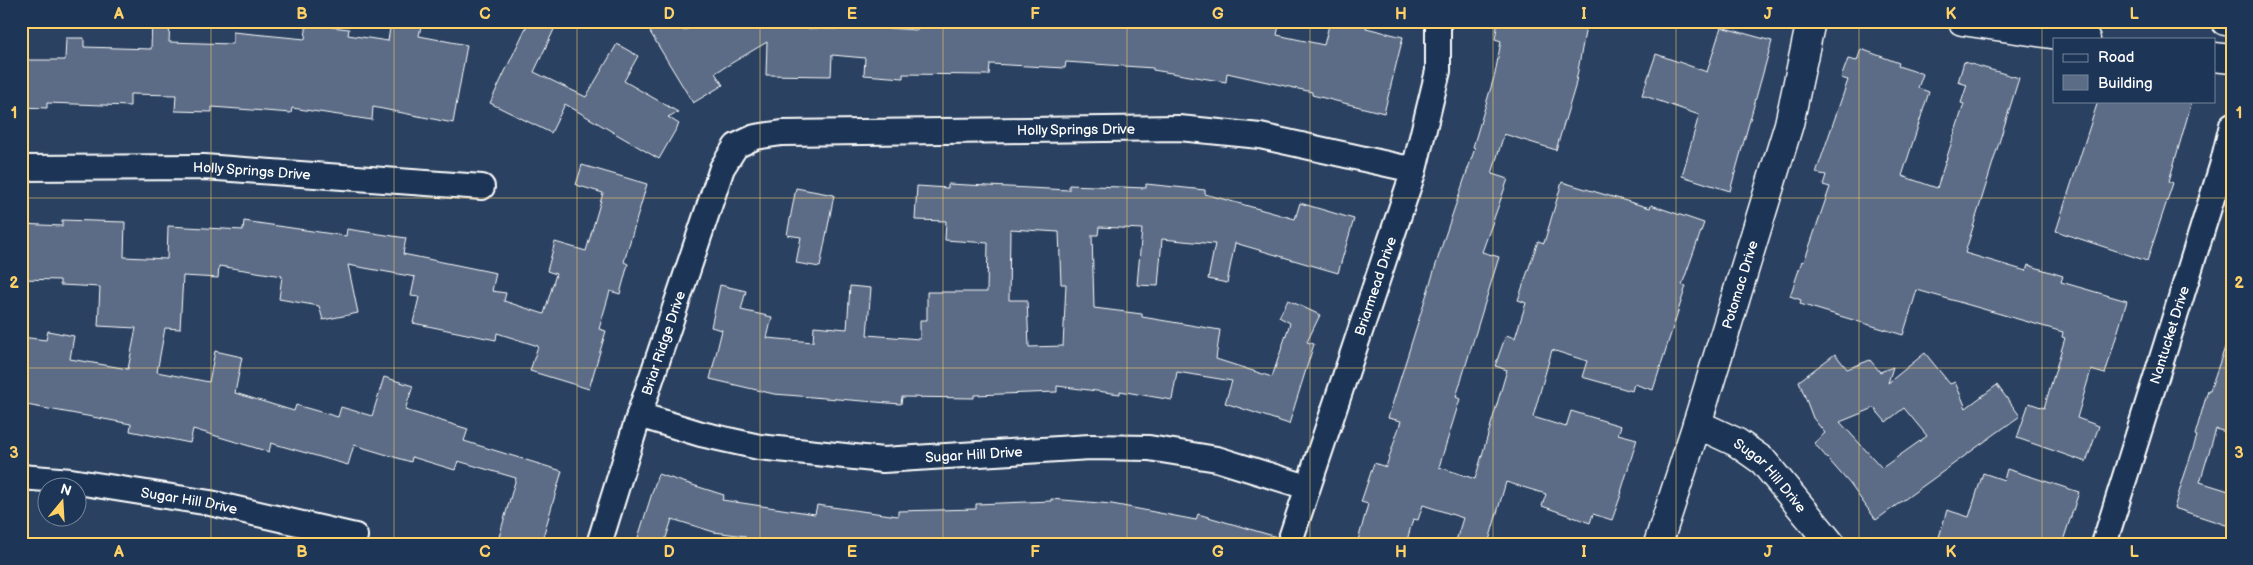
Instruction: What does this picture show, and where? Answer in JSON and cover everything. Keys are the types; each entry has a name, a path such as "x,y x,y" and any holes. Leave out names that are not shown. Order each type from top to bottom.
{"street":[{"name":"Briarmead Drive","path":"1289,544 1414,170 1438,71 1438,21"},
{"name":"Potomac Drive","path":"1658,544 1697,424 1789,124 1810,21"},
{"path":"1962,21 2079,38"},
{"path":"2224,21 2232,22"},
{"path":"2216,57 2232,59"},
{"name":"Nantucket Drive","path":"2104,544 2222,166 2232,125"},
{"name":"Holly Springs Drive","path":"736,146 754,137 782,133 1179,128 1260,136 1414,170"},
{"name":"Briar Ridge Drive","path":"599,544 639,415 722,168 736,146"},
{"name":"Holly Springs Drive","path":"21,168 204,167 482,188"},
{"name":"Sugar Hill Drive","path":"639,415 701,434 759,446 883,460 1055,449 1149,448 1217,459 1307,487"},
{"name":"Sugar Hill Drive","path":"1697,424 1736,442 1763,461 1831,544"},
{"name":"Sugar Hill Drive","path":"21,477 71,481 210,502 355,536"}],"building":[{"path":"152,21 170,21 169,42 233,44 233,32 305,39 307,21 332,21 331,27 349,29 348,35 388,41 391,21 422,21 419,36 467,45 453,123 373,107 372,120 292,108 291,113 212,107 212,112 175,111 176,95 130,94 130,106 47,103 47,108 21,107 21,60 65,60 66,38 84,38 84,47 151,49"},
{"path":"529,21 558,21 534,72 586,97 617,44 638,56 624,81 678,112 668,117 679,124 659,159 565,104 551,133 490,103"},
{"path":"667,21 678,21 684,31 700,21 779,21 778,28 840,29 840,21 872,21 871,27 917,30 917,21 1280,21 1277,35 1324,45 1330,21 1368,21 1366,28 1403,37 1384,113 1312,95 1312,92 1227,73 1226,82 1153,70 1153,68 1066,62 1065,68 990,64 989,75 903,74 903,78 864,75 865,58 832,55 831,76 766,75 767,42 715,73 723,85 693,103 650,32"},
{"path":"1498,21 1587,21 1575,87 1556,150 1504,134 1492,174 1508,179 1482,252 1499,257 1456,397 1460,399 1439,467 1475,479 1507,370 1495,366 1506,335 1515,338 1526,303 1518,300 1538,241 1544,243 1562,182 1650,208 1651,205 1704,223 1682,285 1686,286 1653,390 1634,384 1632,391 1582,377 1587,361 1552,350 1533,417 1566,427 1571,411 1621,426 1618,434 1637,439 1612,520 1593,514 1590,523 1542,506 1546,494 1506,482 1488,544 1455,544 1463,518 1423,505 1418,520 1413,519 1406,544 1357,544 1368,504 1361,502 1374,463 1386,467 1401,421 1388,418 1444,239 1475,148 1473,147 1495,74 1501,41 1495,39"},
{"path":"1721,27 1772,41 1730,191 1682,176 1699,115 1642,95 1656,54 1707,72"},
{"path":"1861,49 1899,63 1898,66 1923,74 1918,88 1929,92 1902,176 1937,188 1964,104 1961,103 1967,85 1958,82 1964,62 2019,78 1965,253 2026,271 2028,265 2063,276 2061,282 2127,301 2105,374 2091,370 2077,418 2099,426 2086,462 2017,438 2029,403 2044,408 2065,338 2062,337 2063,332 1917,290 1903,335 1800,304 1801,300 1790,296 1830,187 1823,185 1826,175 1816,173 1848,80 1841,78 1848,59 1857,61"},
{"path":"2098,102 2192,102 2169,181 2173,183 2147,261 2056,231"},
{"path":"582,165 647,184 624,262 628,264 620,294 610,291 599,329 606,331 589,389 530,371 538,346 497,333 496,340 413,323 419,297 411,296 415,277 348,265 358,313 323,320 319,306 279,299 282,276 219,266 218,278 183,276 180,329 165,328 157,372 209,382 215,351 242,357 235,393 294,411 296,405 338,417 341,407 372,416 384,377 413,386 405,410 468,429 464,441 562,471 541,544 497,544 516,478 458,461 455,470 412,457 411,462 354,445 348,465 271,443 269,452 193,429 190,443 130,431 131,424 21,404 21,337 46,340 48,331 74,336 70,359 128,369 136,328 98,326 100,287 60,285 60,280 21,279 21,224 62,226 62,220 125,222 124,257 167,259 168,226 243,230 244,221 346,236 347,229 406,238 403,254 496,273 492,291 506,293 504,301 544,314 556,274 547,271 555,242 586,251 603,193 576,185"},
{"path":"948,184 1069,190 1069,185 1146,188 1146,184 1205,190 1205,194 1295,219 1300,203 1354,219 1338,273 1235,243 1227,283 1208,279 1215,244 1162,239 1158,286 1137,285 1142,229 1099,227 1098,235 1092,235 1094,308 1142,314 1142,317 1220,330 1216,359 1272,377 1290,323 1279,317 1288,300 1320,315 1307,342 1314,344 1289,424 1225,403 1232,381 1177,372 1172,400 1120,391 1120,394 1057,386 1057,392 974,395 974,398 902,397 901,404 774,394 710,379 722,330 711,327 720,285 746,291 741,310 772,317 767,338 813,342 814,326 847,329 850,286 871,288 867,335 920,339 920,320 927,320 927,292 987,292 988,243 945,240 946,221 915,220 917,186 948,188","holes":["1010,229 1059,232 1061,284 1066,284 1063,346 1029,347 1027,300 1009,300"]},
{"path":"796,188 834,195 820,267 796,263 801,237 787,235"},
{"path":"2229,336 2232,337 2232,434 2216,429 2200,482 2232,492 2232,527 2174,508 2197,436 2195,435 2208,390 2210,390"},
{"path":"1925,353 1950,384 1955,382 1966,408 1997,385 2020,416 1876,520 1850,484 1814,443 1825,433 1813,418 1799,381 1835,354 1847,369 1870,360 1880,372 1893,367 1888,383","holes":["1874,408 1886,422 1904,408 1927,436 1882,468 1840,422"]},
{"path":"2007,469 2079,492 2062,544 1937,544 1947,510 1969,517 1983,473 2004,480"},
{"path":"658,474 724,495 722,500 815,514 817,505 898,516 898,511 976,509 976,504 1051,501 1051,499 1112,504 1196,520 1198,514 1277,537 1276,544 744,544 745,536 714,532 672,519 664,544 636,544"}]}
